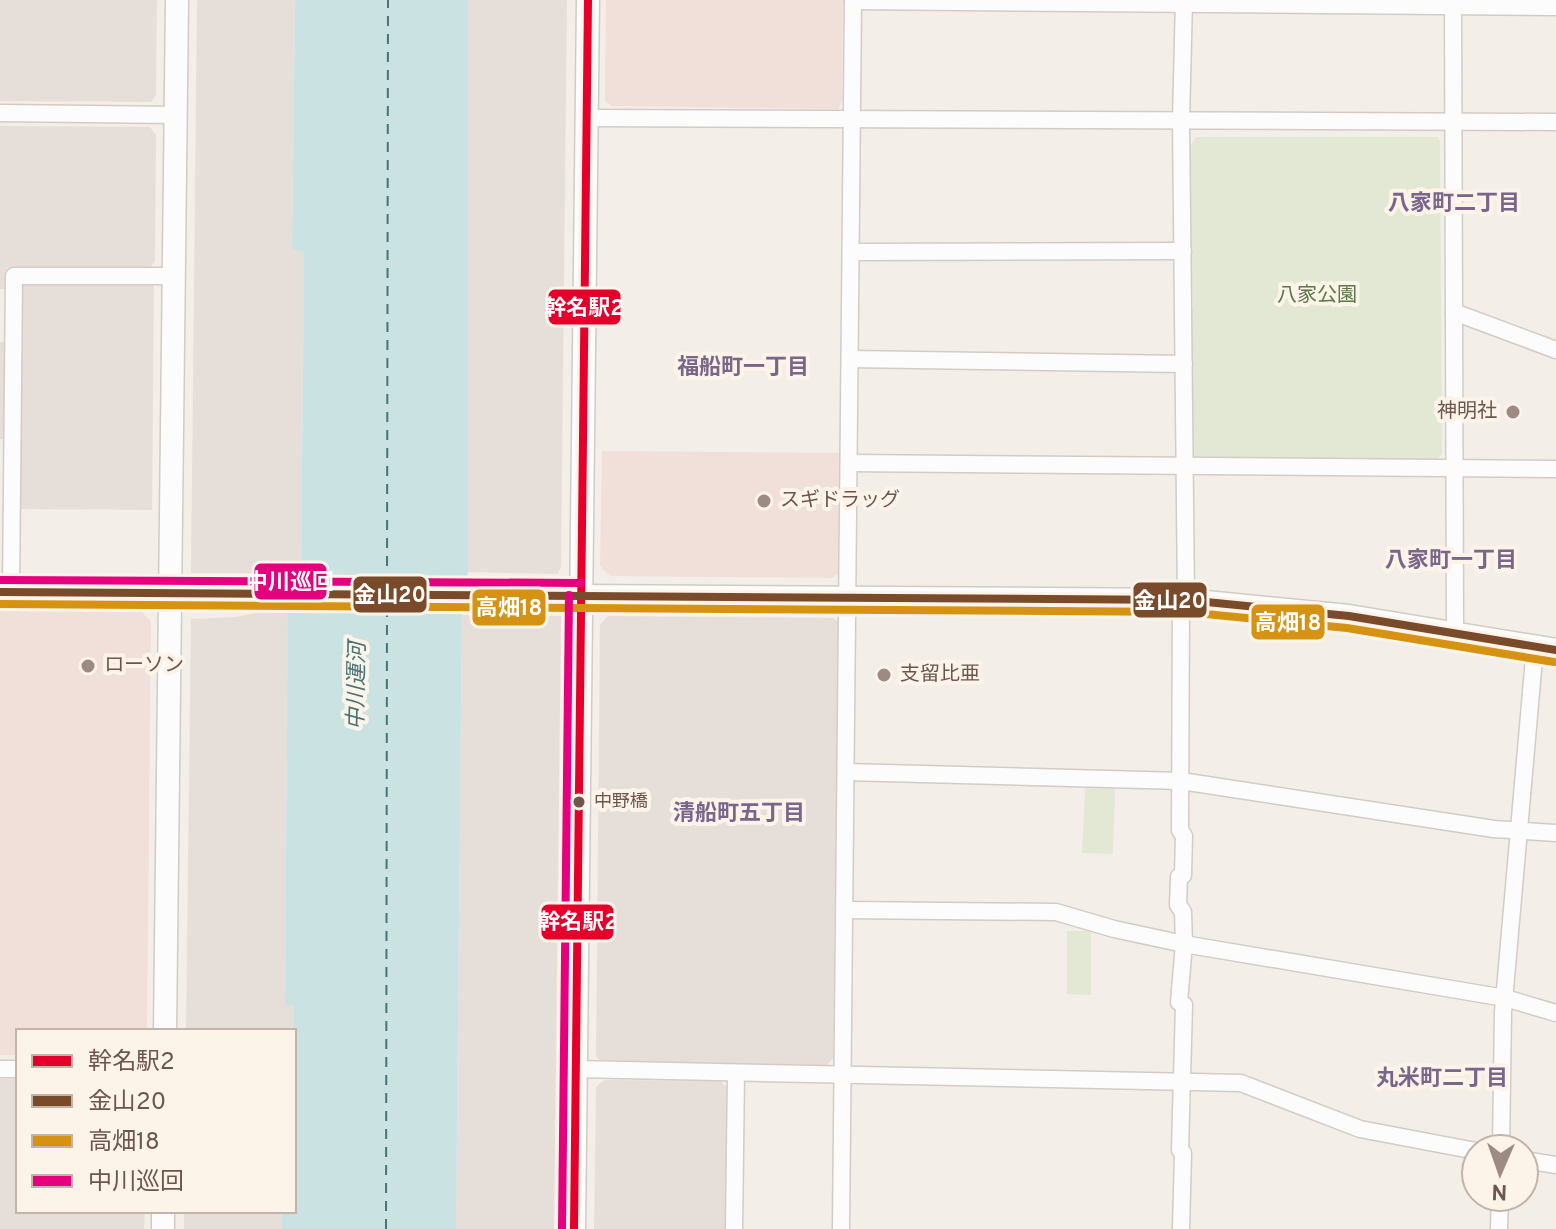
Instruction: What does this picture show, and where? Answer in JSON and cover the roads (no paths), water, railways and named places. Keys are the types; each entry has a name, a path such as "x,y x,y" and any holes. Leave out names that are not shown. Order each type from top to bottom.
{"street":[{"path":"165,1029 177,0"},
{"path":"574,1229 588,0"},
{"path":"841,1229 853,1 1453,3 1556,7"},
{"path":"1181,1229 1183,1153 1180,1150 1180,1083 1184,1005 1179,1002 1184,944 1183,912 1178,905 1184,836 1180,830 1184,465 1181,120 1184,2"},
{"path":"1453,3 1455,634"},
{"path":"0,113 176,115"},
{"path":"586,118 1556,122"},
{"path":"851,252 1183,251"},
{"path":"175,276 14,276 5,592 1183,600 1349,616 1546,649 1518,832 1505,998 1501,1133"},
{"path":"1454,312 1556,350"},
{"path":"850,359 1184,364"},
{"path":"849,463 1556,469"},
{"path":"846,772 1181,781 1518,832 1556,833"},
{"path":"846,910 1056,912 1114,929 1184,944 1505,998 1556,1013"},
{"path":"576,1069 1241,1083 1360,1129 1460,1148"},
{"path":"734,1229 736,1073"}],"water":[{"name":"中川運河","path":"295,0 468,0 468,572 462,615 456,1229 282,1229 282,1213 296,1213 296,1029 294,1006 285,1005 288,573 301,572 304,252 292,249"}],"place":[{"name":"神明社","path":"1513,412"},
{"name":"スギドラッグ","path":"764,501"},
{"name":"ローソン","path":"88,666"},
{"name":"支留比亜","path":"884,675"},
{"name":"中野橋","path":"579,802"}],"district":[{"name":"八家町二丁目","path":"1454,204"},
{"name":"福船町一丁目","path":"743,368"},
{"name":"八家町一丁目","path":"1451,561"},
{"name":"清船町五丁目","path":"739,814"},
{"name":"丸米町二丁目","path":"1442,1079"}],"park label":[{"name":"八家公園","path":"1317,296"}]}
